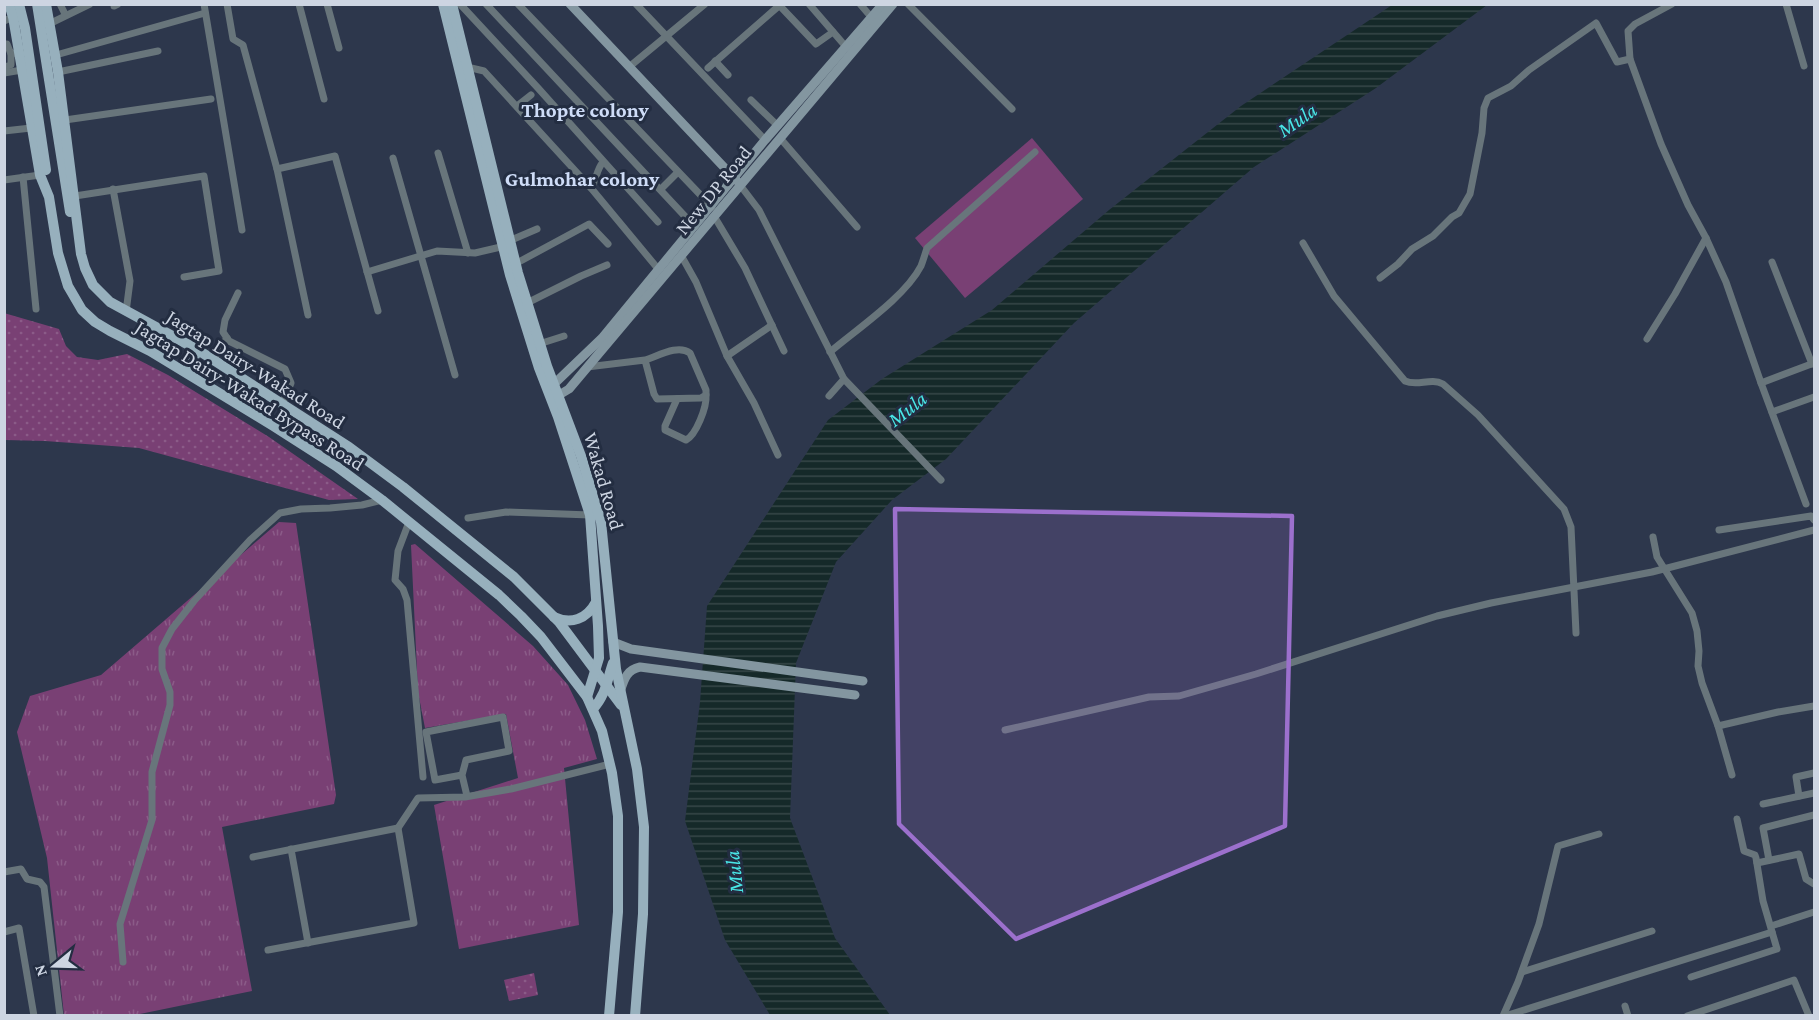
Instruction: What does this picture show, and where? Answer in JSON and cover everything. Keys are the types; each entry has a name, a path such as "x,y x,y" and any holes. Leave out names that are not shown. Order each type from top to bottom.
{"main road":[{"path":"9,4 9,19 15,53 22,70 40,176 49,197"},
{"path":"19,4 29,51 49,197"},
{"path":"38,4 70,213 79,236"},
{"name":"Jagtap Dairy-Wakad Road","path":"46,4 56,55 79,236 85,268 93,285 110,302 198,350 349,447 403,487 514,577 554,616 623,708"},
{"name":"Wakad Road","path":"443,4 507,244 590,514 599,658 586,697"},
{"name":"Wakad Road","path":"452,4 525,327 553,392 601,522 615,658 623,708 637,769 644,827 643,914 635,1016"},
{"path":"570,4 737,182"},
{"name":"New DP Road","path":"553,392 569,389 682,256 765,140 884,4"},
{"name":"New DP Road","path":"737,182 780,138 893,4"},
{"name":"Jagtap Dairy-Wakad Bypass Road","path":"49,197 58,254 68,286 82,310 95,322 186,372 336,466 409,522 499,595 521,616 541,637 593,709"},
{"name":"New DP Road","path":"553,392 696,227 713,212"},
{"path":"186,372 198,350"},
{"path":"554,616 563,621 578,619 596,602"},
{"path":"613,642 631,649 862,681"},
{"path":"609,1016 618,912 618,816 610,764 602,731 593,709 601,700 615,658"},
{"path":"620,692 625,676 632,669 640,667 855,695"}],"street":[{"path":"60,4 65,14"},
{"path":"51,23 65,14 90,4"},
{"path":"204,4 242,230"},
{"path":"226,4 233,39 243,45 277,169 308,315"},
{"path":"299,4 324,99"},
{"path":"327,4 339,48"},
{"path":"460,4 658,222"},
{"path":"486,4 696,227"},
{"path":"518,4 678,172 713,212 745,268 784,351"},
{"path":"636,4 765,140"},
{"path":"629,67 705,4"},
{"path":"809,4 847,48"},
{"path":"860,4 872,18"},
{"path":"908,4 1011,109"},
{"path":"1672,4 1635,24 1628,31 1630,59 1666,154 1726,282 1806,504"},
{"path":"1786,4 1804,66"},
{"path":"708,68 781,5 816,44 832,32"},
{"path":"56,55 205,13"},
{"path":"1380,278 1412,249 1433,236 1459,213 1470,194 1482,133 1484,108 1488,98 1511,86 1529,70 1596,23 1617,62 1630,59"},
{"path":"4,44 7,44 15,53 11,65 4,67"},
{"path":"58,72 158,51"},
{"path":"715,61 728,75"},
{"path":"467,67 484,71 591,188 659,270"},
{"path":"4,73 22,70"},
{"path":"517,106 531,95"},
{"path":"65,120 211,99"},
{"path":"751,100 778,126"},
{"path":"4,131 31,128"},
{"path":"780,138 857,227"},
{"path":"830,352 910,283 921,266 927,249 1035,152"},
{"path":"438,153 468,253"},
{"path":"277,169 335,156 378,311"},
{"path":"393,158 455,375"},
{"path":"591,188 599,166 603,162"},
{"path":"661,189 678,172"},
{"path":"4,180 40,176"},
{"path":"75,196 204,176 219,272 183,277"},
{"path":"23,177 36,309"},
{"path":"737,182 759,210 844,379 941,480"},
{"path":"113,189 130,281 126,312"},
{"path":"515,264 589,224 608,244"},
{"path":"367,272 440,251 468,253 507,244 537,229"},
{"path":"1647,339 1706,238"},
{"path":"1303,243 1335,296 1405,381 1414,384 1437,381 1443,384 1478,415 1564,509 1571,526 1576,633"},
{"path":"682,256 696,282 727,356 754,403 778,455"},
{"path":"1761,383 1813,363 1772,262"},
{"path":"527,303 607,265"},
{"path":"238,293 225,320 223,332 229,341 285,369 291,382 282,404"},
{"path":"727,356 772,325"},
{"path":"539,344 564,336"},
{"path":"213,360 227,338"},
{"path":"587,367 645,360 678,349 685,349 690,352 706,390 707,404 691,437 686,440 665,430 677,399"},
{"path":"645,360 657,399 701,398 706,395"},
{"path":"829,396 844,379"},
{"path":"1772,412 1815,397"},
{"path":"123,962 120,924 152,820 152,772 170,705 170,693 162,669 162,648 172,629 194,601 250,540 280,513 382,501"},
{"path":"468,518 507,512 590,514"},
{"path":"1719,530 1811,516 1815,520"},
{"path":"409,522 398,551 395,580 403,589 407,600 423,777"},
{"path":"1005,730 1149,697 1179,696 1437,616 1663,569 1815,530"},
{"path":"1653,537 1657,557 1663,569 1692,613 1697,631 1698,666 1702,683 1718,726 1732,775"},
{"path":"1718,726 1815,706"},
{"path":"462,775 435,780 426,732 503,717 509,751 466,760 462,775 467,796"},
{"path":"268,950 414,923 398,828 418,798 467,796 511,789 610,764"},
{"path":"1799,796 1796,777 1815,773"},
{"path":"1763,804 1815,793"},
{"path":"1769,860 1763,828 1815,815"},
{"path":"1691,977 1777,949 1763,901 1755,855 1744,851 1737,819"},
{"path":"253,857 398,828"},
{"path":"1504,1016 1539,924 1558,846 1599,834"},
{"path":"291,849 308,943"},
{"path":"1757,863 1799,854 1806,879 1815,884"},
{"path":"4,872 21,869 27,879 40,882 44,887 60,1016"},
{"path":"1504,1016 1771,929 1815,912"},
{"path":"4,932 19,928 34,1016"},
{"path":"1522,972 1652,931"},
{"path":"1687,1016 1794,980 1809,1016"},
{"path":"1625,1006 1628,1016"}],"highlighted area":[{"path":"895,509 1292,516 1285,826 1016,939 899,824"}],"green space":[{"path":"1032,138 1083,199 965,298 915,238"},
{"path":"4,313 59,329 66,346 77,357 98,360 127,354 168,375 269,437 358,499 329,500 139,448 5,440"},
{"path":"279,522 296,523 336,795 334,804 222,827 252,991 135,1015 64,1015 47,858 17,732 30,696 101,675"},
{"path":"415,544 533,646 568,685 585,720 597,759 564,768 579,925 459,949 434,805 518,778 506,714 425,728 418,692 411,545"},
{"path":"534,973 538,995 509,1001 504,980"}],"water":[{"name":"Mula","path":"1392,5 1487,5 1376,88 1254,167 1074,323 946,459 892,500 836,562 796,663 790,818 835,938 890,1015 770,1015 725,940 685,821 700,702 707,606 828,420 882,379 992,310 1109,210 1241,106"}],"district":[{"name":"Thopte colony","path":"585,110"},
{"name":"Gulmohar colony","path":"582,179"}]}
